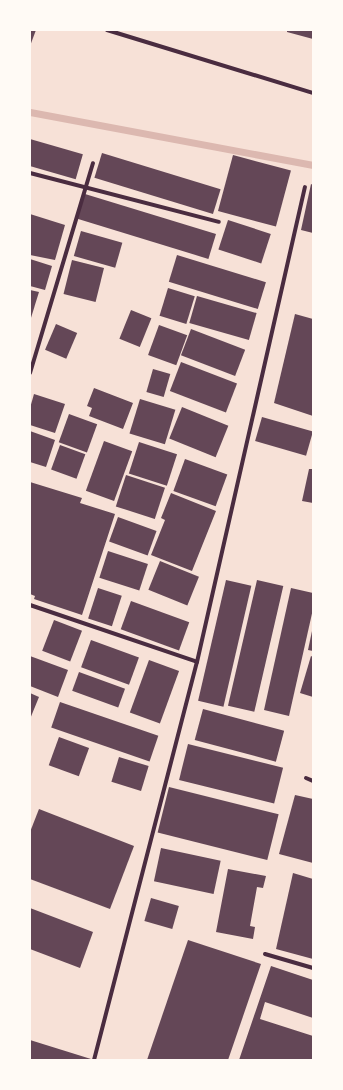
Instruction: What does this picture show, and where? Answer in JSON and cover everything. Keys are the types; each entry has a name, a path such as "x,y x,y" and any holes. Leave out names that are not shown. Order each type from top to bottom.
{"street":[{"path":"107,30 313,93"},
{"path":"30,373 93,163"},
{"path":"30,173 86,186 219,222"},
{"path":"94,1060 197,662 305,187"},
{"path":"30,604 197,662"},
{"path":"306,778 313,781"},
{"path":"265,954 313,968"}],"building":[{"path":"30,30 36,30 30,46"},
{"path":"287,30 313,30 313,39 287,32"},
{"path":"30,139 83,154 76,179 30,166"},
{"path":"102,153 221,189 213,214 94,178"},
{"path":"233,155 291,171 276,227 218,211"},
{"path":"311,184 313,185 313,233 301,230"},
{"path":"85,194 216,234 208,259 77,219"},
{"path":"30,214 65,225 55,260 30,255"},
{"path":"228,220 271,234 261,263 218,249"},
{"path":"81,231 122,243 115,268 74,256"},
{"path":"177,255 266,282 258,309 169,282"},
{"path":"30,259 52,266 45,290 30,286"},
{"path":"72,260 104,268 96,302 64,294"},
{"path":"168,288 195,296 186,324 160,316"},
{"path":"30,290 39,292 30,321"},
{"path":"197,296 257,313 249,340 189,323"},
{"path":"131,310 151,318 140,347 119,339"},
{"path":"295,314 313,319 313,416 274,403"},
{"path":"56,324 77,333 66,359 45,350"},
{"path":"159,325 187,335 176,365 148,355"},
{"path":"191,329 245,350 235,376 181,355"},
{"path":"181,362 237,384 226,412 170,391"},
{"path":"153,369 170,374 164,397 146,392"},
{"path":"94,388 133,403 123,429 89,416 92,408 87,406"},
{"path":"34,394 65,404 55,433 30,425 30,408"},
{"path":"140,399 175,410 165,444 129,433"},
{"path":"182,407 228,426 216,457 169,439"},
{"path":"69,414 97,424 87,452 59,442"},
{"path":"262,417 313,432 306,456 255,441"},
{"path":"30,431 55,440 46,467 30,462"},
{"path":"104,441 132,451 114,501 86,491"},
{"path":"139,442 177,454 167,486 129,473"},
{"path":"60,445 85,454 76,479 51,469"},
{"path":"185,459 227,474 216,506 173,491"},
{"path":"309,469 313,469 313,503 302,501"},
{"path":"126,475 165,488 155,519 116,506"},
{"path":"30,482 82,498 80,503 115,514 82,615 34,599 35,596 30,594"},
{"path":"171,493 216,511 192,571 151,555 165,520 161,518"},
{"path":"118,517 157,531 148,555 109,541"},
{"path":"108,551 148,564 139,591 99,578"},
{"path":"160,561 199,577 187,605 148,590"},
{"path":"226,580 251,586 223,707 198,701"},
{"path":"257,580 283,586 254,712 228,706"},
{"path":"98,588 122,596 112,626 88,618"},
{"path":"291,588 313,593 313,609 289,716 264,710"},
{"path":"131,601 189,622 179,650 121,629"},
{"path":"54,620 82,631 70,662 42,651"},
{"path":"313,631 313,651 308,650"},
{"path":"91,640 139,657 129,685 81,667"},
{"path":"30,656 68,670 58,697 30,686"},
{"path":"311,656 313,657 313,697 300,693"},
{"path":"149,660 179,671 160,724 130,713"},
{"path":"79,672 125,689 118,708 72,691"},
{"path":"30,693 39,697 30,719"},
{"path":"60,702 158,736 150,761 51,728"},
{"path":"203,709 284,731 276,762 195,740"},
{"path":"59,737 89,748 79,776 49,765"},
{"path":"188,744 283,768 274,804 179,780"},
{"path":"119,757 149,766 141,791 111,782"},
{"path":"169,787 279,814 267,860 158,833"},
{"path":"295,795 313,799 313,863 279,854"},
{"path":"39,809 134,846 110,909 30,879 30,832"},
{"path":"161,848 221,861 214,894 154,881"},
{"path":"228,869 266,876 263,888 257,887 250,926 255,927 253,939 216,932"},
{"path":"293,873 313,879 313,959 276,949"},
{"path":"151,898 179,906 172,929 144,921"},
{"path":"30,908 93,932 80,968 30,949"},
{"path":"188,940 261,964 228,1060 147,1060"},
{"path":"271,966 313,980 313,1018 265,1002 260,1019 313,1036 313,1060 239,1060"},
{"path":"30,1040 91,1059 91,1060 30,1060"}],"waterway":[{"path":"30,112 313,165"}]}
